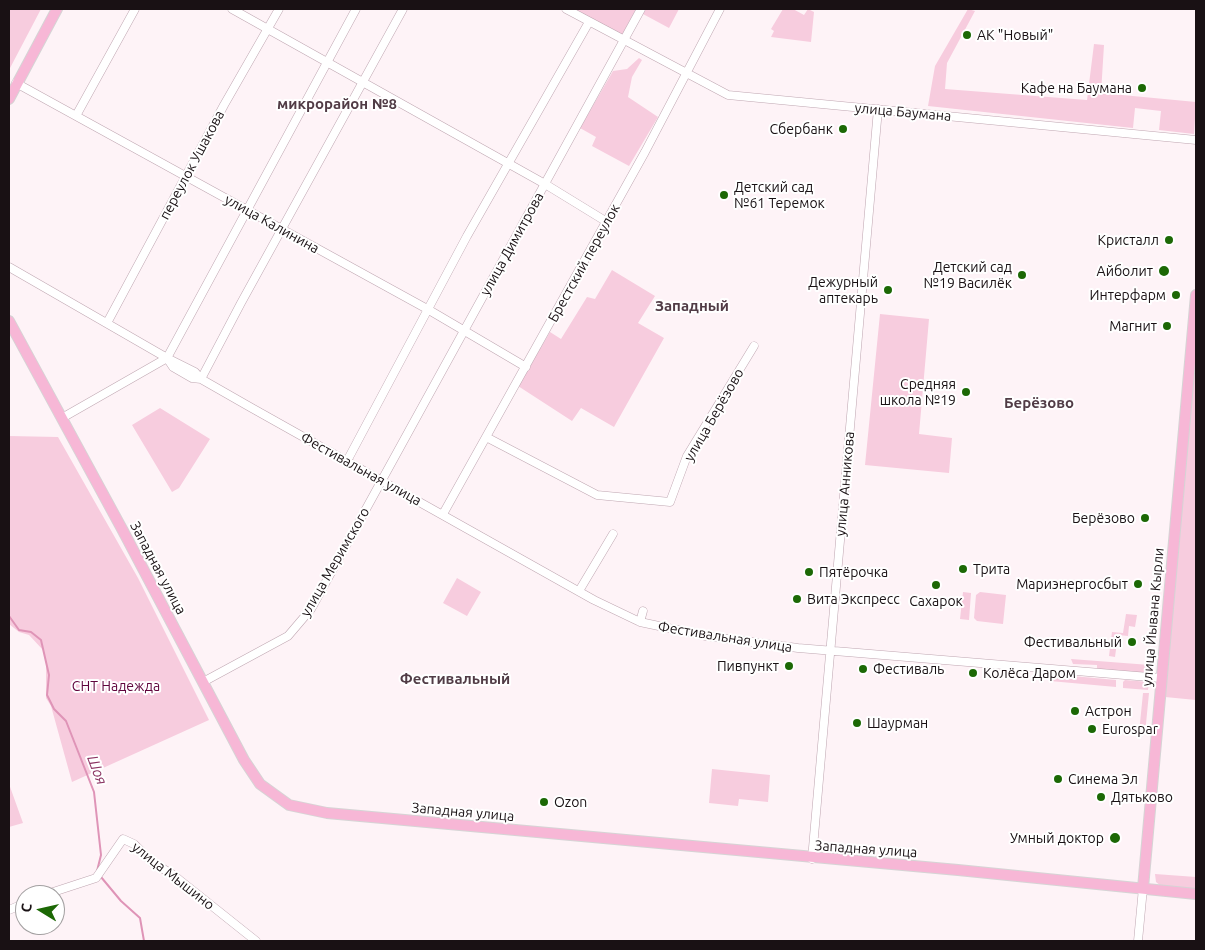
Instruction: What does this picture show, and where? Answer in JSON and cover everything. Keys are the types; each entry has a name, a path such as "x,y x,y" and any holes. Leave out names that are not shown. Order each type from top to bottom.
{"main road":[{"path":"9,100 16,83 57,9"},
{"name":"улица Йывана Кырли","path":"1143,888 1196,295"},
{"name":"Западная улица","path":"9,321 244,760 260,784 279,800 303,810 1196,894"}],"street":[{"path":"77,114 135,9"},
{"path":"232,9 545,184 607,222"},
{"name":"переулок Ушакова","path":"107,322 188,176 224,105 279,9"},
{"path":"62,418 167,358 249,211 356,9"},
{"path":"201,379 281,229 403,9"},
{"name":"улица Баумана","path":"566,9 686,74 728,95 744,99 878,109 1196,140"},
{"name":"улица Димитрова","path":"382,480 641,9"},
{"name":"Брестский переулок","path":"444,514 607,222 720,9"},
{"path":"347,461 467,236 589,22"},
{"name":"улица Калинина","path":"16,83 77,114 428,310 526,367"},
{"name":"улица Анникова","path":"812,859 878,109"},
{"name":"Фестивальная улица","path":"9,267 167,358 173,367 192,378 201,379 579,591 640,622 706,636 830,651 1161,678"},
{"name":"улица Берёзово","path":"488,438 597,495 670,502 687,456 754,346"},
{"name":"улица Меримского","path":"203,682 288,636 303,620 382,480"},
{"path":"579,591 613,534"},
{"path":"640,622 643,612"},
{"name":"улица Мышино","path":"65,888 96,878 123,839 134,844 153,863 172,874 256,941"},
{"name":"улица Йывана Кырли","path":"1138,941 1143,888"}],"green space":[{"path":"9,9 41,9 9,70"},
{"path":"573,9 636,9 621,37"},
{"path":"646,9 679,9 669,28 643,14"},
{"path":"783,9 793,9 804,15 808,9 814,12 811,42 771,37 774,31 771,29"},
{"path":"968,9 975,11 947,63 945,89 1087,100 1094,44 1104,45 1101,93 1196,102 1194,134 1159,130 1161,111 1135,108 1133,128 928,106 935,66"},
{"path":"639,58 642,60 632,77 628,97 658,117 629,166 592,146 596,137 580,128 613,71 627,69"},
{"path":"612,270 655,296 638,323 664,338 614,427 581,408 572,421 518,386 550,332 561,339 587,297 595,299"},
{"path":"880,314 929,319 919,434 952,438 949,473 865,465"},
{"path":"1196,341 1196,700 1165,697"},
{"path":"160,408 210,439 179,488 172,492 132,425"},
{"name":"СНТ Надежда","path":"9,436 58,437 138,578 209,720 72,782 51,706 46,698 46,664 43,650 29,635 19,632 9,624"},
{"path":"457,578 481,592 467,616 443,603"},
{"path":"963,592 971,593 969,620 960,619"},
{"path":"980,592 1006,595 1003,624 977,621 974,618 976,595"},
{"path":"1126,614 1137,615 1135,627 1129,626 1128,636 1118,635 1115,657 1109,656 1112,632 1123,633"},
{"path":"1071,659 1150,665 1149,674 1097,670 1097,665 1073,664"},
{"path":"1051,674 1116,680 1116,687 1050,681"},
{"path":"1125,680 1149,682 1148,690 1123,688"},
{"path":"1143,693 1149,693 1145,734 1139,733"},
{"path":"712,769 770,775 768,802 739,799 738,806 709,803"},
{"path":"9,784 23,823 9,827"},
{"path":"1155,874 1196,877 1196,889 1161,886 1156,882"}],"waterway":[{"name":"Шоя","path":"9,616 19,630 31,632 41,640 49,675 47,695 54,709 66,721 94,792 101,855 97,871"},
{"name":"Шоя","path":"101,877 121,901 140,918 144,941"}],"place":[{"name":"АК \"Новый\"","path":"967,35"},
{"name":"Кафе на Баумана","path":"1142,88"},
{"name":"Сбербанк","path":"843,129"},
{"name":"Детский сад №61 Теремок","path":"724,195"},
{"name":"Кристалл","path":"1169,240"},
{"name":"Айболит","path":"1164,271"},
{"name":"Детский сад №19 Василёк","path":"1022,275"},
{"name":"Дежурный аптекарь","path":"888,290"},
{"name":"Интерфарм","path":"1176,295"},
{"name":"Магнит","path":"1167,326"},
{"name":"Средняя школа №19","path":"966,392"},
{"name":"Берёзово","path":"1145,518"},
{"name":"Трита","path":"963,569"},
{"name":"Пятёрочка","path":"809,572"},
{"name":"Мариэнергосбыт","path":"1138,584"},
{"name":"Сахарок","path":"936,585"},
{"name":"Вита Экспресс","path":"797,599"},
{"name":"Фестивальный","path":"1132,642"},
{"name":"Пивпункт","path":"789,666"},
{"name":"Фестиваль","path":"863,669"},
{"name":"Колёса Даром","path":"973,673"},
{"name":"Астрон","path":"1075,711"},
{"name":"Шаурман","path":"857,723"},
{"name":"Eurospar","path":"1092,729"},
{"name":"Синема Эл","path":"1058,779"},
{"name":"Дятьково","path":"1101,797"},
{"name":"Ozon","path":"544,802"},
{"name":"Умный доктор","path":"1115,838"}],"district":[{"name":"микрорайон №8","path":"337,104"},
{"name":"Западный","path":"692,306"},
{"name":"Берёзово","path":"1039,403"},
{"name":"Фестивальный","path":"455,679"}]}
